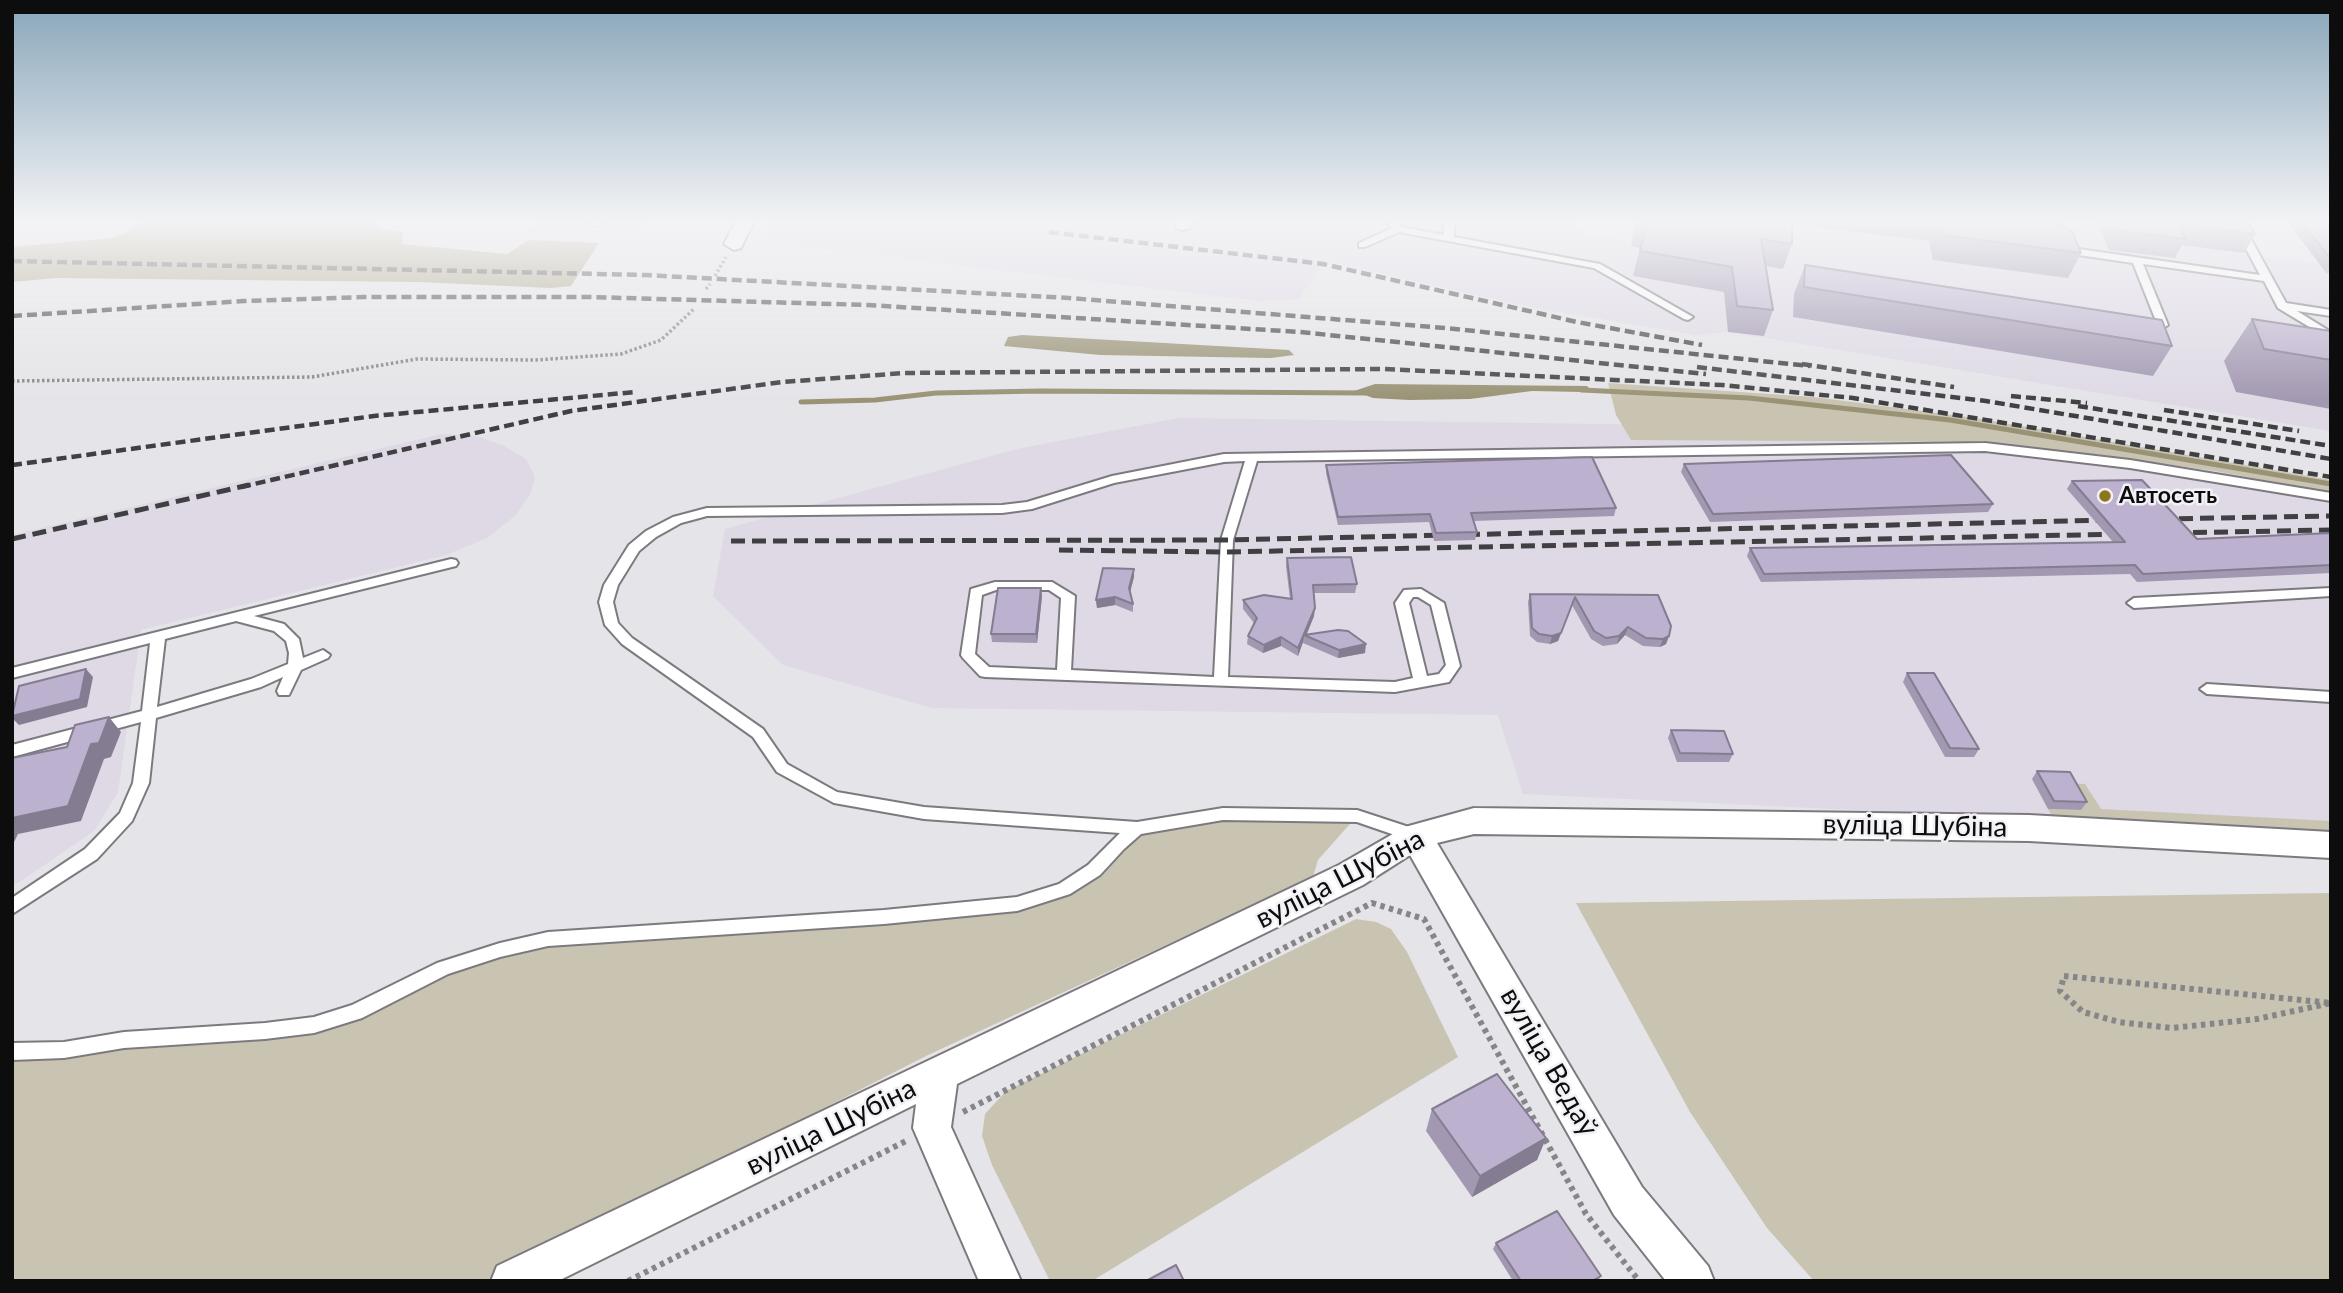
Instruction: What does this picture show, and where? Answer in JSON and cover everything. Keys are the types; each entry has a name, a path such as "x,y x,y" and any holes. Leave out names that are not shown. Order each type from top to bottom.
{"street":[{"name":"вуліца Шубіна","path":"513,1281 1351,875 1416,836 1474,821 2029,828 2331,845"},
{"name":"вуліца Ведаў","path":"1416,836 1629,1201 1693,1281"},
{"path":"939,1075 933,1128 1000,1281"}],"lane":[{"path":"1625,281 1688,317"},
{"path":"2136,320 2163,325 2145,281"},
{"path":"2269,281 2282,306 2331,337"},
{"path":"2282,306 2331,313"},
{"path":"1416,836 1357,816 1223,814 1137,828 924,813 834,797 782,768 758,733 626,641 612,625 606,603 611,585 634,548 651,534 677,520 707,512 1002,509 1028,506 1112,480 1224,458 1985,447 2130,464 2331,496"},
{"path":"1221,682 1227,540 1252,458"},
{"path":"12,673 451,563"},
{"path":"1064,676 1068,596 1052,586 995,586 976,592 968,655 985,672 1064,676 1221,682 1395,687 1444,678 1453,666 1437,603 1421,593 1409,593 1402,603 1422,682"},
{"path":"2134,603 2331,592"},
{"path":"236,616 279,627 292,639 296,653 295,667 284,691"},
{"path":"12,907 91,854 126,817 141,783 158,636"},
{"path":"12,751 257,683 323,655"},
{"path":"2207,689 2331,697"},
{"path":"12,1052 64,1051 124,1040 265,1031 314,1025 356,1012 443,968 500,950 548,939 871,918 1017,904 1064,889 1094,870 1137,828"}],"path":[{"path":"706,289 710,284"},
{"path":"12,380 312,377 417,359 536,360 621,354 661,340 695,307"},
{"path":"628,1281 1372,903 1424,919 1586,1214 1639,1281"},
{"path":"2064,976 2331,1002 2257,1019 2172,1028 2119,1022 2083,1012 2060,991 2064,976"}],"shaded area":[{"path":"358,281 574,281 571,286 551,288"},
{"path":"1093,281 1312,281 1299,299 1259,301"},
{"path":"1415,281 2331,281 2331,431 1728,332 1696,335 1524,306"},
{"path":"1022,335 1289,350 1294,355 1271,358 1100,355 1004,346 1008,337"},
{"path":"1608,383 1814,397 1975,418 2331,480 2331,493 2215,471 1973,442 1631,440 1616,415"},
{"path":"1375,384 1587,386 1591,390 1532,391 1470,399 1409,400 1373,398 1354,391"},
{"path":"1179,418 1950,429 2331,490 2331,833 1523,794 1498,715 932,708 783,665 713,596 725,529 1017,449"},
{"path":"442,434 477,436 504,446 526,459 535,477 530,495 516,515 487,538 446,555 141,630 118,792 94,831 12,887 12,535"},
{"path":"2066,783 2085,784 2101,809 2331,821 2331,835 2054,820 2048,809 2081,810"},
{"path":"1223,814 1357,816 1318,860 1313,877 928,1055 485,1281 12,1281 12,1052 314,1025 500,950 1017,904 1064,889 1137,828"},
{"path":"2331,893 2331,1281 1814,1281 1767,1228 1690,1112 1576,903"},
{"path":"1356,919 1376,922 1391,929 1407,952 1458,1057 1092,1281 1050,1281 992,1165 982,1136 985,1114 1006,1091"}],"building":[{"path":"1734,281 1768,281 1773,310 1737,306"},
{"path":"1804,281 1911,281 2162,320 2172,346 1804,287"},
{"path":"2252,319 2331,331 2331,360 2264,349"},
{"path":"1951,455 1993,504 1713,514 1684,464"},
{"path":"1592,457 1616,508 1471,513 1477,532 1436,533 1430,514 1338,517 1326,465"},
{"path":"2142,480 2197,539 2331,533 2331,565 2143,574 2135,565 1764,574 1750,548 2125,542 2072,481"},
{"path":"1351,557 1357,584 1313,585 1315,608 1298,648 1281,637 1264,645 1248,636 1257,618 1243,600 1264,595 1292,599 1287,558"},
{"path":"1103,568 1134,569 1129,588 1133,604 1115,597 1096,600"},
{"path":"998,588 1041,588 1036,634 991,634"},
{"path":"1530,594 1658,595 1671,626 1669,636 1663,639 1646,638 1628,627 1619,636 1606,638 1594,631 1575,597 1561,633 1552,636 1539,634 1532,628"},
{"path":"1348,631 1366,644 1339,650 1304,635"},
{"path":"86,669 80,699 12,716 19,686"},
{"path":"1907,673 1934,673 1979,749 1950,748"},
{"path":"109,717 99,743 91,744 68,806 12,818 12,758 67,747 75,725"},
{"path":"1671,730 1724,731 1733,754 1680,753"},
{"path":"2037,771 2070,772 2087,802 2054,801"},
{"path":"1497,1074 1546,1138 1480,1176 1432,1109"},
{"path":"1557,1211 1601,1276 1592,1281 1521,1281 1496,1243"},
{"path":"1176,1265 1184,1281 1146,1281"}],"waterway":[{"path":"1582,390 1749,398 1950,420 2331,484"},
{"path":"801,402 875,400 936,393 1041,391 1367,393"}],"railway":[{"path":"763,281 1069,298 1445,328 1810,366"},
{"path":"1399,281 1577,322 1702,345"},
{"path":"12,316 243,301 363,297 591,297 868,305 1300,332 1706,374"},
{"path":"1802,364 1954,387"},
{"path":"1697,367 1986,401 2331,459"},
{"path":"241,487 571,411 782,382 905,373 1385,369 1722,385 1853,398 2331,477"},
{"path":"12,465 374,416 635,392"},
{"path":"2011,396 2087,403"},
{"path":"2078,406 2331,446"},
{"path":"2164,410 2299,431"},
{"path":"12,539 249,485"},
{"path":"2158,519 2331,516"},
{"path":"731,541 1227,540 2113,520"},
{"path":"2172,533 2331,530"},
{"path":"1059,550 1226,552 2127,534"}],"place":[{"name":"Автосеть","path":"2105,496"}]}
